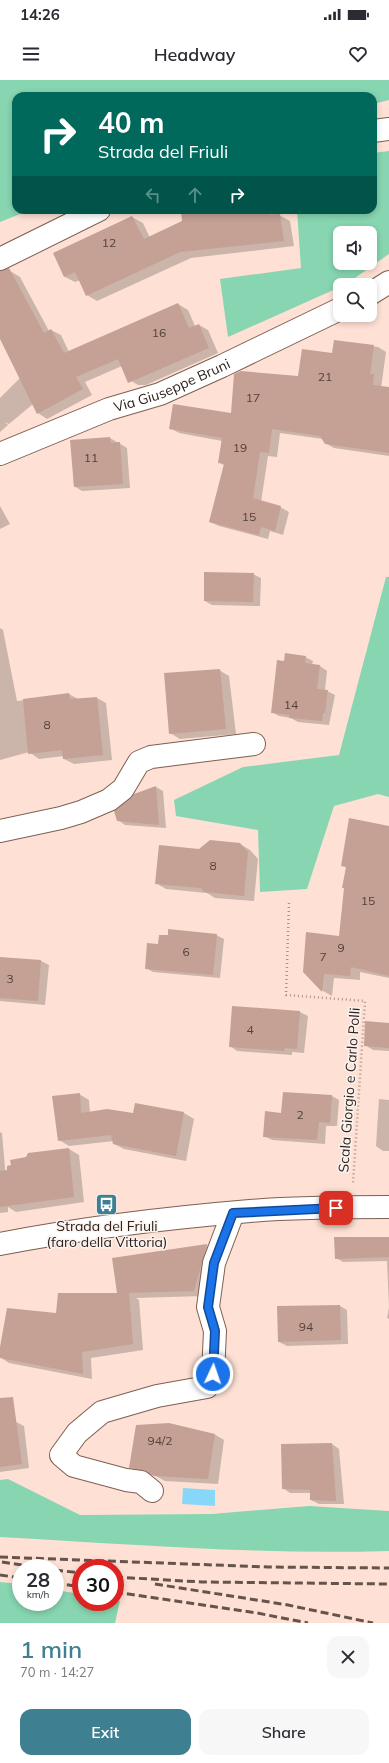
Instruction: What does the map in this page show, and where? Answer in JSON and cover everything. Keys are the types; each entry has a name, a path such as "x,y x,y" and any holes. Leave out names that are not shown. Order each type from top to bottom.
{"street":[{"path":"377,130 389,129"},
{"path":"0,259 92,214"},
{"path":"377,290 389,282"},
{"name":"Via Giuseppe Bruni","path":"0,454 109,410 160,394 333,312"},
{"path":"0,831 61,818 81,812 109,800 123,789 139,762 151,757 254,744"},
{"path":"0,1244 127,1224 233,1213 389,1207"},
{"path":"152,1491 141,1482 126,1480 74,1466 61,1455 77,1433 102,1412 157,1396 207,1387 213,1374 215,1331 208,1307 214,1263 233,1213"}],"path":[{"name":"Scala Giorgio e Carlo Polli","path":"289,904 286,995 365,1001 352,1208"}],"green space":[{"path":"0,80 389,80 389,100 377,103 377,92 12,92 12,214 20,214 0,222"},
{"path":"389,151 389,254 377,262 377,226 333,226 333,270 366,270 355,278 333,278 333,290 228,337 220,279 301,268 297,214 377,214 377,152"},
{"path":"386,577 389,577 389,797 378,794 334,806 307,889 260,892 258,830 176,816 174,800 243,767 339,755"},
{"path":"8,1479 80,1515 212,1514 309,1506 389,1511 389,1551 340,1552 243,1550 145,1546 0,1537 0,1480"},
{"path":"0,1582 12,1583 12,1611 64,1611 64,1591 72,1593 72,1611 118,1611 115,1623 0,1623"}],"water":[{"path":"183,1488 215,1490 215,1506 182,1504"}],"building":[{"path":"181,214 280,214 284,241 180,252 86,296 75,272 64,277 53,253 132,216 144,239 182,221"},
{"path":"9,268 44,333 51,329 64,353 178,303 189,328 199,324 209,348 128,383 118,359 76,377 83,389 37,414 0,339 0,271"},
{"path":"334,340 374,345 370,374 374,374 373,385 389,387 389,453 325,444 320,436 272,429 269,453 260,452 253,498 281,506 275,531 261,527 259,535 209,522 224,464 218,463 222,438 169,429 173,404 231,413 234,374 241,371 298,376 302,349 332,353"},
{"path":"110,437 111,443 120,442 123,484 74,487 70,440"},
{"path":"204,572 254,573 253,602 204,601"},
{"path":"285,653 306,656 305,663 320,665 317,689 328,690 325,713 323,713 322,721 289,718 290,715 271,713 277,660 284,661"},
{"path":"220,669 226,729 169,734 164,673"},
{"path":"69,693 70,699 97,697 103,755 63,759 62,750 28,754 23,699"},
{"path":"156,786 159,825 117,821 114,811 134,794"},
{"path":"349,818 389,826 389,976 351,967 350,976 324,974 322,992 303,972 306,932 339,936 344,888 342,888 346,867 341,866"},
{"path":"210,840 240,843 248,852 244,896 204,892 201,888 155,884 159,845 199,849"},
{"path":"168,929 217,934 213,975 145,969 147,943 158,944 159,935 168,935"},
{"path":"0,957 41,960 38,1001 0,998"},
{"path":"232,1006 300,1011 297,1049 285,1048 284,1051 229,1047"},
{"path":"365,1021 389,1023 389,1048 364,1046"},
{"path":"283,1092 332,1095 330,1123 319,1122 317,1140 263,1137 265,1111 281,1113"},
{"path":"80,1093 81,1113 107,1109 133,1113 135,1103 184,1112 176,1156 113,1144 111,1135 58,1141 52,1096"},
{"path":"69,1148 74,1197 0,1207 0,1171 7,1170 7,1166 11,1165 10,1160 26,1157 28,1153"},
{"path":"334,1237 389,1237 389,1257 335,1259"},
{"path":"207,1244 194,1291 123,1293 129,1293 133,1344 82,1352 83,1374 0,1358 0,1347 7,1308 56,1313 58,1293 117,1293 112,1258"},
{"path":"340,1305 341,1340 278,1342 277,1306"},
{"path":"13,1397 22,1464 0,1467 0,1398"},
{"path":"169,1423 215,1434 208,1479 154,1476 143,1470 129,1468 136,1425"},
{"path":"332,1443 336,1501 310,1500 310,1490 282,1489 281,1444"}],"railway":[{"path":"0,1557 268,1567 389,1568"},
{"path":"2,1562 12,1564"},
{"path":"64,1571 72,1572"},
{"path":"0,1575 12,1577"},
{"path":"124,1578 202,1582 389,1584"},
{"path":"64,1584 72,1586"},
{"path":"155,1584 288,1605 373,1623"},
{"path":"124,1593 257,1613 308,1623"}],"place":[{"name":"Strada del Friuli (faro della Vittoria)","path":"107,1204"}],"route":[{"path":"213,1374 215,1331 208,1307 214,1263 233,1213 336,1208"}]}
